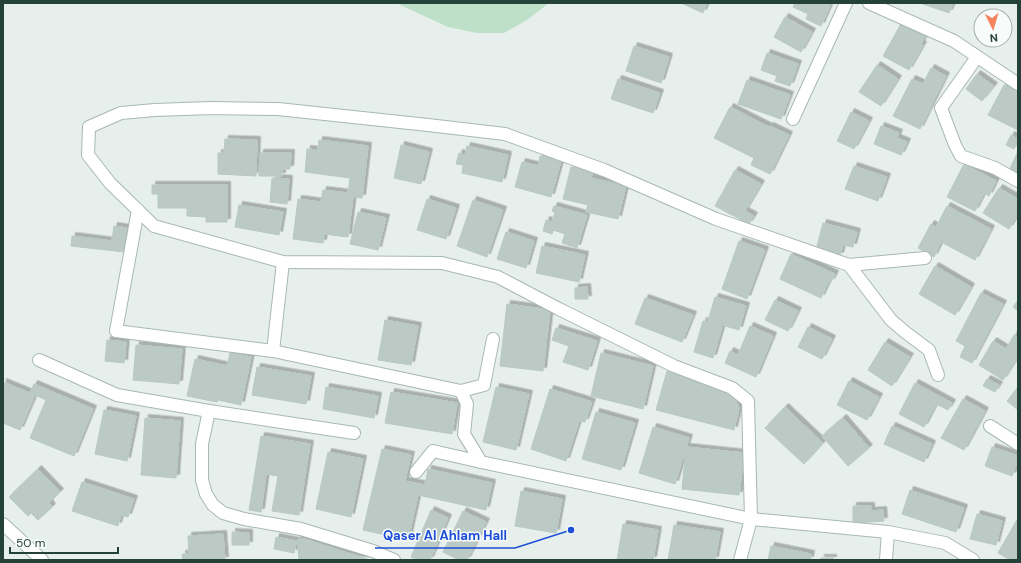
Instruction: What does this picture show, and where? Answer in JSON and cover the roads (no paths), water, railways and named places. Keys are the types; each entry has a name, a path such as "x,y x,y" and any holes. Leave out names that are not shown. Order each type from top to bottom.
{"street":[{"path":"793,119 846,3"},
{"path":"869,3 954,41 1018,84"},
{"path":"977,57 941,108 955,145 961,156 995,168 1018,181"},
{"path":"740,560 751,519 748,400 732,388 674,366 498,277 442,263 283,262 154,226 110,183 88,155 89,127 121,113 211,108 278,109 505,134 604,170 716,219 849,265 926,258"},
{"path":"138,210 116,331 273,351 462,391 484,384 493,339"},
{"path":"273,351 283,262"},
{"path":"849,265 891,320 929,350 938,374"},
{"path":"39,360 117,395 209,411 354,433"},
{"path":"462,391 467,404 464,434 481,462"},
{"path":"209,411 202,444 202,480 206,494 213,505 223,513 244,519 301,529 373,551 394,560"},
{"path":"990,426 1018,444"},
{"path":"416,472 433,451 751,519 888,532 946,543 973,560"},
{"path":"3,524 42,560"},
{"path":"886,560 888,532"}],"place":[{"name":"Qaser Al Ahlam Hall","path":"571,530"}]}
